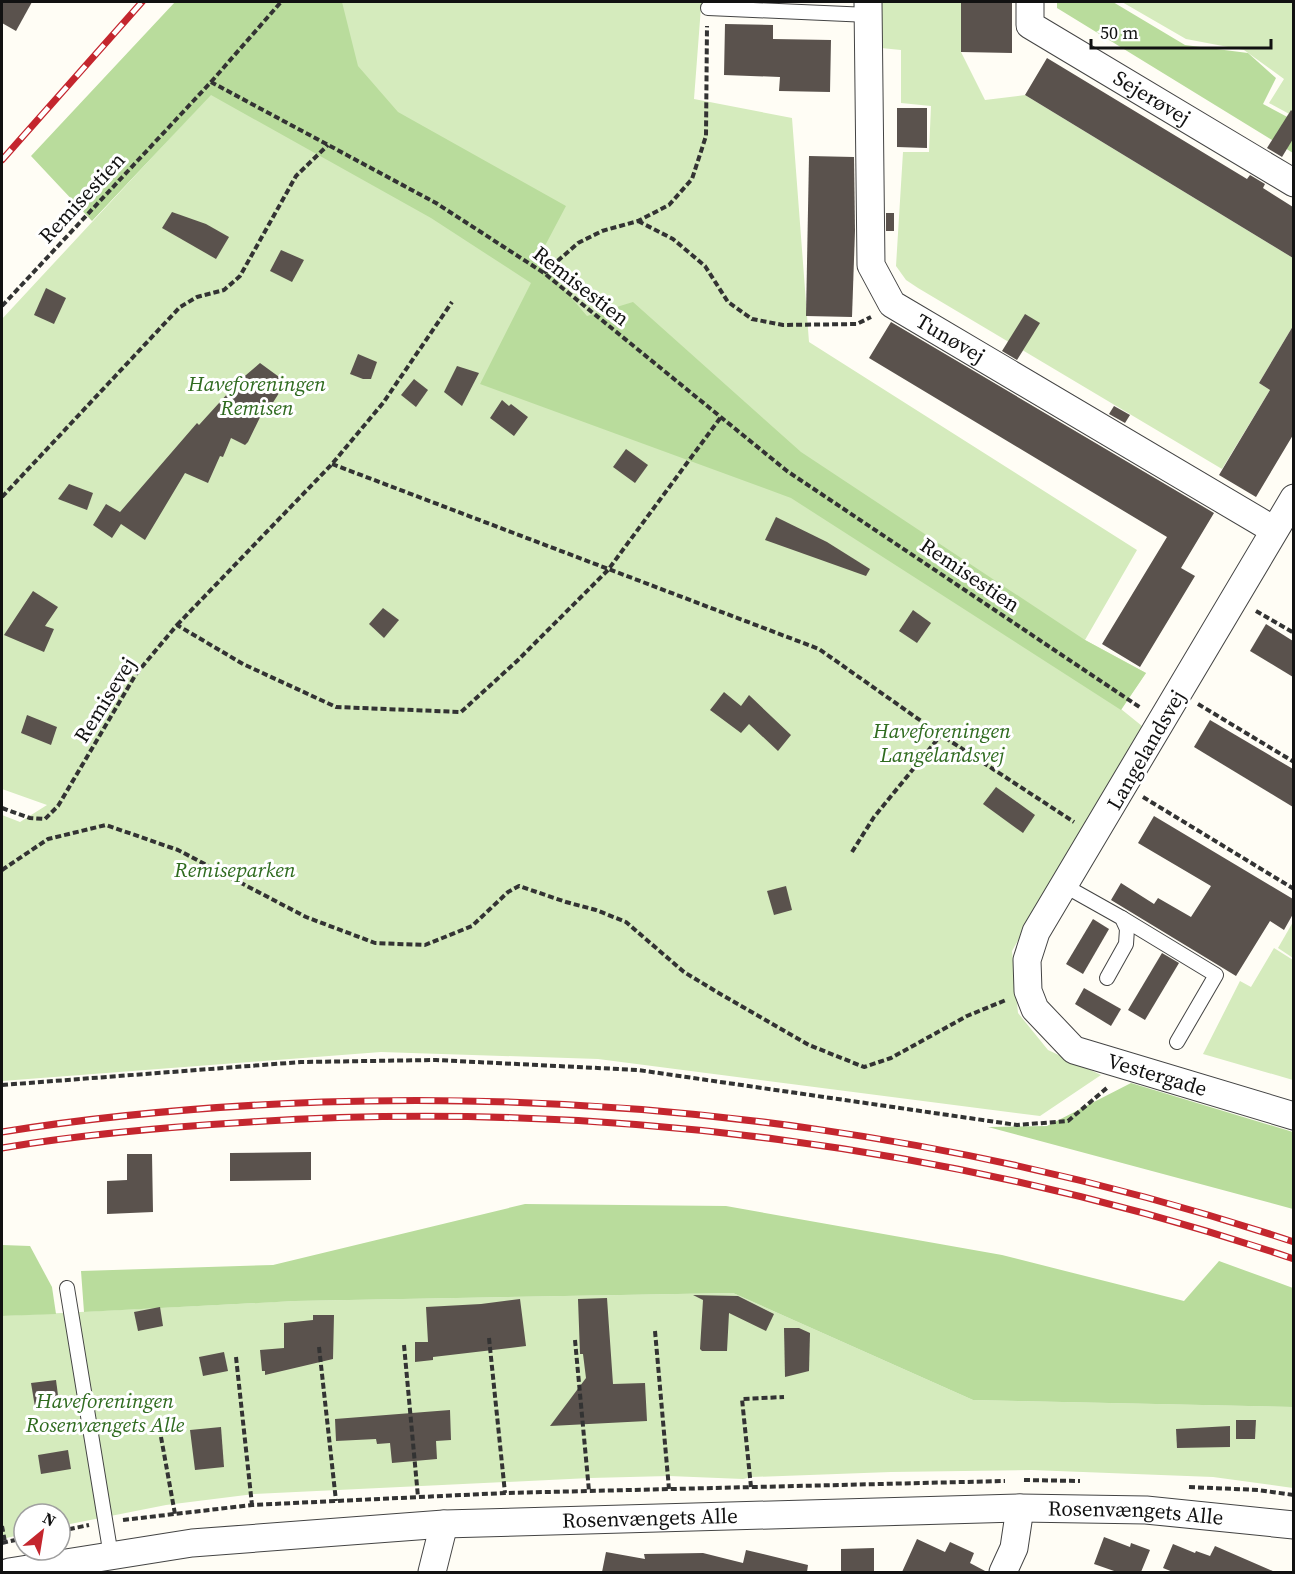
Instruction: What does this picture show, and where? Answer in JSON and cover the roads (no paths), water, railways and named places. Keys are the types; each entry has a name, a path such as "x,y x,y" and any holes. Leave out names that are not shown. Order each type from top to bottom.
{"street":[{"name":"Sejerøvej","path":"1030,2 1030,26 1293,183"},
{"name":"Tunøvej","path":"868,8 871,265 892,304 1274,530"},
{"name":"Langelandsvej","path":"1032,1000 1027,960 1036,932 1096,835 1293,498"},
{"name":"Vestergade","path":"1032,1000 1074,1050 1293,1116"},
{"name":"Rosenvængets Alle","path":"9,1572 192,1544 444,1524 1020,1508 1146,1510 1293,1525"},
{"path":"1003,1572 1014,1548 1020,1508"},
{"path":"432,1572 444,1524"}],"lane":[{"path":"708,8 868,8"},
{"path":"1065,886 1216,975 1177,1042"},
{"path":"1107,978 1126,944 1127,929 1122,918"},
{"path":"67,1288 111,1556"}],"railway":[{"path":"2,160 142,2"},
{"path":"2,1132 161,1112 322,1102 446,1101 569,1105 692,1114 814,1129 936,1149 1056,1175 1176,1206 1294,1242"},
{"path":"2,1148 156,1129 250,1122 382,1117 515,1118 647,1125 778,1140 909,1160 1039,1187 1167,1220 1294,1259"}],"park label":[{"name":"Haveforeningen Remisen","path":"257,396"},
{"name":"Haveforeningen Langelandsvej","path":"942,743"},
{"name":"Remiseparken","path":"235,870"},
{"name":"Haveforeningen Rosenvængets Alle","path":"105,1413"}]}
